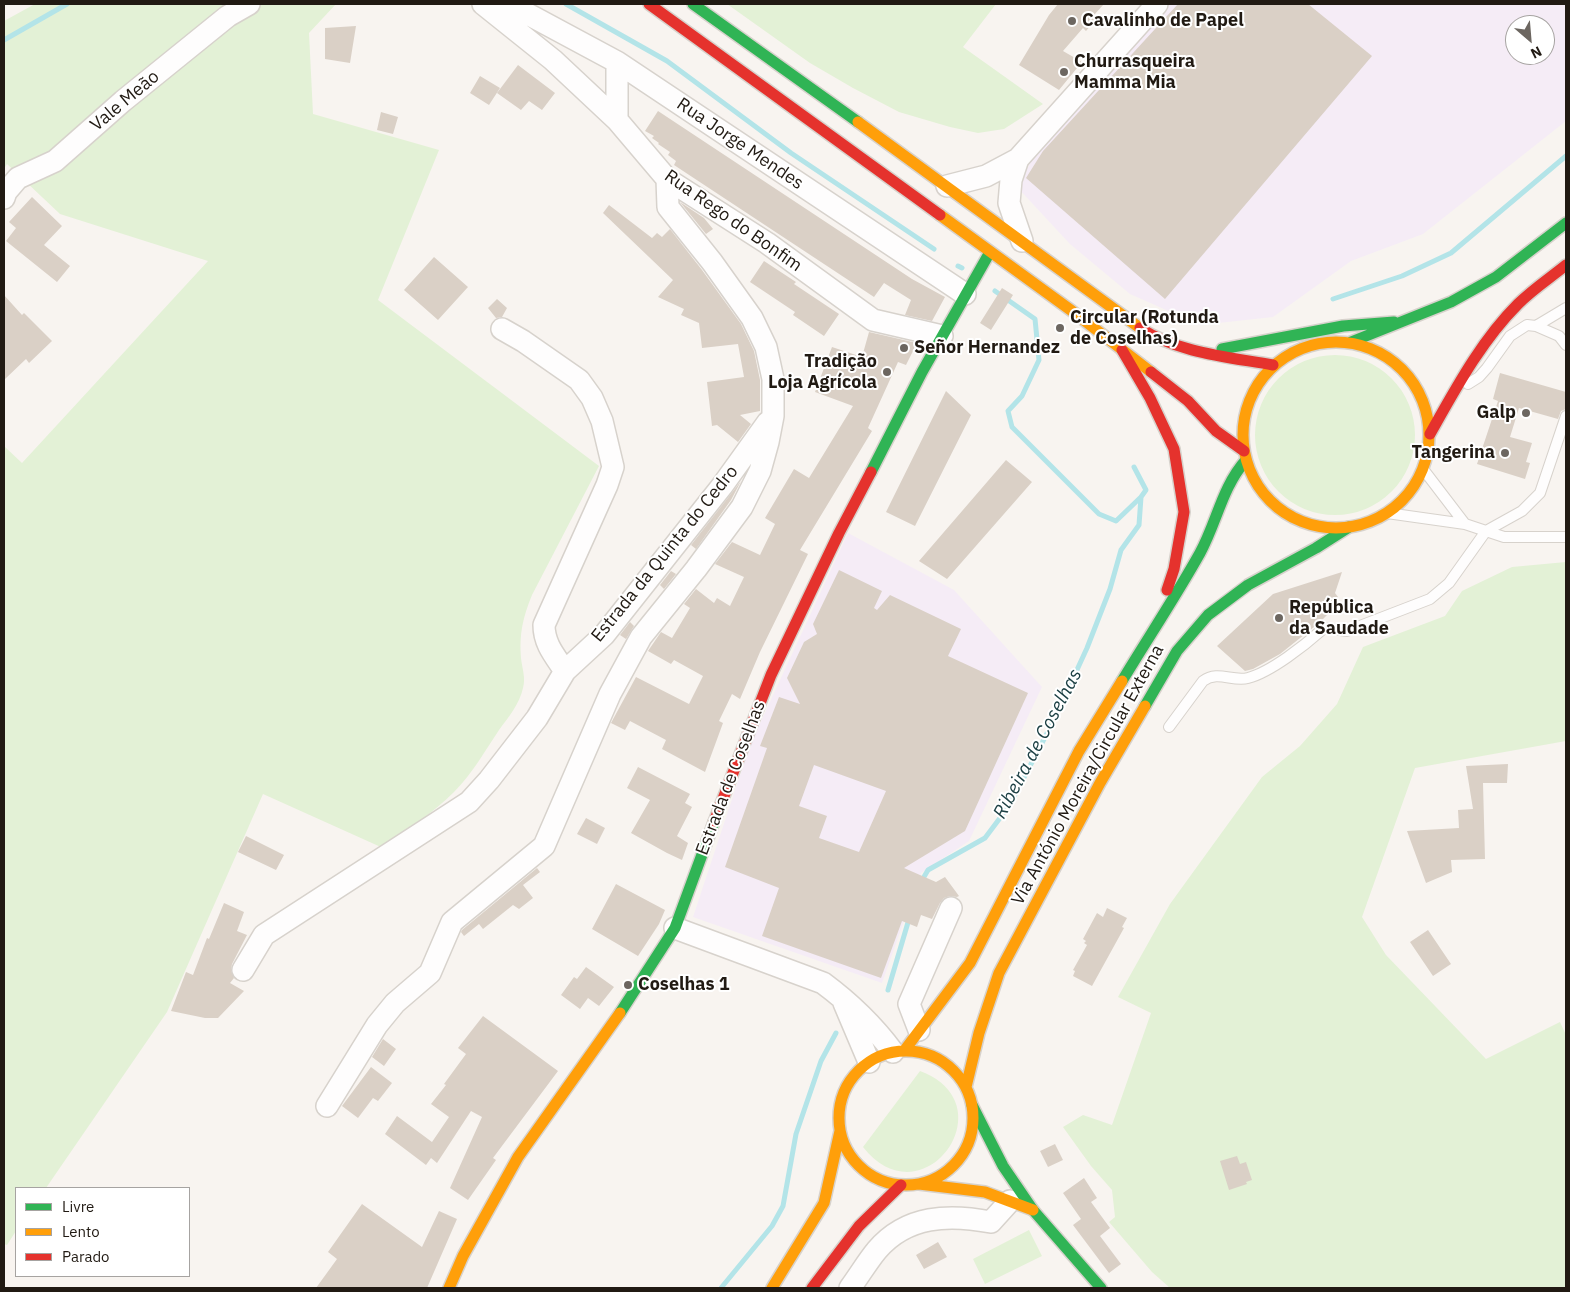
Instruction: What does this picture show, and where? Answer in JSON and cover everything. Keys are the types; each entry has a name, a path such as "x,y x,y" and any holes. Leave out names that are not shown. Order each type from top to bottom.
{"main road":[{"path":"649,4 1072,311 1188,401 1216,431 1245,456"},
{"path":"693,4 1149,334 1198,352 1273,365"},
{"path":"1351,342 1451,302 1496,277 1566,223"},
{"name":"Estrada de Coselhas","path":"449,1288 463,1256 518,1157 610,1028 675,928 696,867 771,675 839,533 942,336 990,252"},
{"path":"1430,434 1468,366 1493,332 1518,303 1566,265"},
{"path":"1198,352 1270,341 1343,326 1404,322"},
{"path":"1323,342 1351,342 1382,353 1407,373 1424,402 1430,434 1428,452 1423,469 1414,486 1402,501 1387,513 1369,522 1349,527 1316,526 1285,513 1261,490 1245,456 1243,428 1247,404 1258,383 1273,365 1296,350 1323,342"},
{"path":"1122,350 1150,398 1174,449 1184,512 1174,569 1153,631"},
{"name":"Via António Moreira/Circular Externa","path":"899,1051 937,1008 970,963 1079,751 1201,551 1224,494 1245,456"},
{"name":"Via António Moreira/Circular Externa","path":"966,1087 978,1033 999,973 1100,782 1177,651 1208,615 1248,585 1316,548 1349,527"},
{"path":"772,1288 824,1203 840,1131 839,1111 844,1092 854,1075 869,1062 899,1051 923,1053 940,1060 955,1072 966,1087 972,1105 1003,1166 1032,1210 1072,1252 1102,1288"},
{"path":"840,1131 847,1152 861,1169 880,1180 901,1186 919,1184 939,1177 955,1164 967,1146 973,1126 972,1105"},
{"path":"919,1184 985,1192 1032,1210"},
{"path":"812,1288 859,1226 901,1186"}],"street":[{"name":"Vale Meão","path":"4,198 6,192 18,178 55,162 123,101 228,16 249,4"},
{"name":"Rua Rego do Bonfim","path":"483,4 553,60 617,120 667,179 767,243 873,320 942,336"},
{"name":"Rua Jorge Mendes","path":"509,4 617,62 965,294"},
{"path":"947,186 986,176 1018,159 1157,4"},
{"path":"617,62 617,120"},
{"path":"1018,159 1011,180 1009,203 1022,242"},
{"path":"328,1106 377,1025 395,1003 430,973 452,922 544,846 610,694 641,637 696,569 742,507 760,471 773,416 773,379 766,347 752,318 712,262 668,207 667,179"},
{"path":"502,329 523,341 579,380 592,398 602,422 613,467 607,485 544,625 544,637 548,647 565,671"},
{"name":"Estrada da Quinta do Cedro","path":"243,970 264,935 469,802 489,780 537,718 565,671 604,635 722,486 773,416"},
{"path":"919,1030 909,1004 951,908"},
{"path":"675,928 824,983 842,996 899,1051"},
{"path":"842,996 869,1062"},
{"path":"850,1288 878,1249 893,1235 912,1223 937,1218 970,1218 991,1222 1010,1201"}],"lane":[{"path":"1536,326 1566,308"},
{"path":"1454,392 1479,377 1510,336 1526,325 1536,326 1559,336 1566,345"},
{"path":"1169,727 1203,681 1209,676 1216,675 1235,679 1255,676 1300,648 1323,629 1347,631 1430,600 1449,583 1486,531 1522,511 1540,493 1565,419"},
{"path":"1423,469 1465,524"},
{"path":"1387,513 1465,524 1504,537 1566,537"}],"shaded area":[{"path":"1169,4 1566,4 1566,121 1423,234 1351,261 1273,317 1200,325 1130,294 1070,244 1017,187 1039,147"},
{"path":"848,533 954,590 1042,687 969,841 921,873 882,983 693,917 750,745"}],"green space":[{"path":"35,4 336,4 309,33 313,114 439,150 378,300 599,466 532,595 526,611 521,641 524,684 519,699 467,778 437,807 383,848 263,794 167,1012 47,1187 15,1187 15,1233 7,1245 4,1244 4,446 22,463 208,261 60,214 7,164 4,169 4,21"},
{"path":"727,4 996,4 963,47 1043,104 1004,129 978,133 899,112 810,63"},
{"path":"1343,355 1373,364 1392,378 1402,390 1409,404 1414,419 1414,451 1409,466 1402,480 1392,492 1380,502 1358,512 1343,515 1327,515 1312,512 1290,502 1268,480 1256,451 1255,427 1258,412 1268,390 1290,368 1319,356"},
{"path":"1566,562 1566,741 1415,768 1362,917 1386,955 1486,1059 1560,1022 1566,1035 1566,1288 1170,1288 1152,1272 1109,1222 1115,1217 1112,1190 1091,1166 1063,1127 1083,1115 1112,1125 1151,1013 1118,997 1170,904 1262,777 1300,746 1337,704 1363,647 1445,616 1462,591 1512,567"},
{"path":"920,1071 946,1087 957,1107 957,1130 947,1150 931,1165 910,1172 886,1167 863,1147"},
{"path":"1029,1230 1042,1256 985,1284 973,1259"}],"building":[{"path":"1058,4 1104,4 1094,15 1097,18 1086,31 1083,28 1063,51 1082,62 1059,90 1019,65 1049,15"},
{"path":"1178,4 1308,4 1372,56 1165,299 1026,178 1043,151"},
{"path":"356,26 350,63 325,59 325,28"},
{"path":"518,65 555,93 542,110 529,101 521,110 497,93"},
{"path":"480,76 500,88 489,105 470,93"},
{"path":"658,111 912,279 945,297 932,321 905,315 911,300 884,283 874,297 674,165 676,161 668,155 670,152 652,138 654,136 645,131"},
{"path":"381,112 398,117 393,134 377,130"},
{"path":"32,197 62,226 44,245 70,266 57,282 6,241 16,228 9,222"},
{"path":"680,202 704,218 713,229 706,234"},
{"path":"609,205 652,238 657,233 662,237 670,229 741,324 754,351 760,380 760,411 740,415 751,424 738,442 717,425 712,426 707,382 744,377 738,344 702,348 699,323 681,315 684,309 658,297 673,280 603,213"},
{"path":"434,257 468,287 438,320 404,290"},
{"path":"764,261 839,314 824,336 793,315 795,312 750,282"},
{"path":"1002,288 1013,295 991,330 980,323"},
{"path":"4,295 22,315 24,313 52,341 29,363 26,359 4,380"},
{"path":"497,299 507,308 502,317 496,318 488,308"},
{"path":"869,332 917,343 906,365 898,362 868,428 872,431 800,550 808,554 760,652 740,699 732,694 719,721 723,723 705,772 662,749 666,740 630,721 625,730 611,723 636,677 689,704 703,676 674,660 671,664 648,651 661,632 672,638 690,608 684,604 696,589 714,603 717,598 730,606 744,577 715,564 732,542 760,555 775,524 765,518 794,469 809,478 853,406 815,392 832,347 862,357"},
{"path":"1500,373 1566,392 1566,409 1561,411 1558,419 1519,408 1510,437 1532,443 1526,462 1530,463 1525,479 1477,464 1498,401 1493,399"},
{"path":"946,391 971,415 915,526 886,512"},
{"path":"1006,460 1032,482 947,579 919,561"},
{"path":"741,481 731,500 696,549 691,545"},
{"path":"839,570 882,591 874,608 877,610 890,595 961,629 948,656 1028,693 965,831 904,868 936,882 945,877 959,896 944,898 932,919 921,915 917,927 902,921 881,978 762,936 779,888 725,867 767,748 760,746 779,697 800,704 787,678 804,642 817,634 813,624","holes":["814,765 886,791 859,852 819,838 827,816 799,806"]},
{"path":"671,571 676,574 664,589 660,585"},
{"path":"1342,572 1335,593 1338,597 1337,603 1332,610 1319,623 1280,654 1253,669 1245,671 1217,646 1273,594"},
{"path":"630,622 634,626 626,639 620,635"},
{"path":"1508,764 1507,783 1483,783 1485,859 1451,860 1452,872 1426,883 1407,831 1459,828 1458,810 1473,809 1466,766"},
{"path":"638,767 690,794 685,803 692,807 677,836 688,843 682,860 631,833 650,800 627,788"},
{"path":"586,818 605,828 597,844 577,834"},
{"path":"246,836 284,855 276,870 238,852"},
{"path":"537,868 540,872 523,885 533,898 519,909 513,905 483,929 479,924 464,936 461,932 462,930"},
{"path":"616,884 665,910 659,924 638,956 592,929"},
{"path":"224,903 244,912 237,931 247,935 232,964 231,970 234,978 230,983 244,991 218,1018 205,1018 171,1011 186,972 193,975 207,938 209,939"},
{"path":"1107,908 1127,918 1122,927 1124,928 1092,986 1073,976 1075,971 1073,970 1087,945 1083,939 1097,913 1103,917"},
{"path":"1428,930 1451,964 1433,976 1410,942"},
{"path":"586,967 614,987 599,1006 588,998 580,1009 561,995 574,977 577,979"},
{"path":"483,1016 558,1071 493,1158 496,1160 468,1200 450,1188 482,1117 471,1111 437,1163 431,1158 426,1165 385,1134 397,1116 432,1142 449,1117 431,1104 466,1054 458,1048"},
{"path":"383,1039 396,1049 384,1066 372,1057"},
{"path":"371,1067 392,1083 378,1101 373,1098 358,1118 342,1106"},
{"path":"1055,1144 1063,1160 1048,1167 1040,1151"},
{"path":"1237,1156 1240,1164 1246,1162 1252,1180 1246,1182 1247,1184 1229,1190 1220,1161"},
{"path":"1084,1178 1097,1198 1091,1202 1110,1228 1100,1236 1121,1264 1109,1273 1073,1225 1081,1219 1063,1193"},
{"path":"362,1204 422,1247 439,1211 457,1219 427,1288 316,1288 337,1259 328,1252"},
{"path":"938,1242 947,1257 924,1269 916,1255"}],"waterway":[{"path":"4,40 67,4"},
{"path":"566,4 667,61 791,153 934,249"},
{"name":"Ribeira de Coselhas","path":"1333,299 1402,276 1451,253 1566,156"},
{"path":"958,266 962,268"},
{"path":"995,291 1035,319 1039,360 1022,396 1008,411 1012,427 1099,514 1116,521 1146,490 1134,467"},
{"name":"Ribeira de Coselhas","path":"921,882 928,870 985,838 1009,806 1054,720 1087,648 1110,589 1121,550 1139,525 1141,497"},
{"name":"Ribeira de Coselhas","path":"888,990 909,919"},
{"name":"Ribeira de Coselhas","path":"721,1288 772,1226 783,1206 796,1134 821,1061 836,1033"}],"traffic: fast":[{"path":"693,4 858,122"},
{"path":"1351,342 1451,302 1496,277 1566,223"},
{"path":"871,472 922,372 990,252"},
{"path":"1222,349 1343,326 1394,322"},
{"path":"1122,681 1200,553 1225,493 1246,460"},
{"path":"1145,706 1177,651 1208,615 1248,585 1316,548 1349,527"},
{"path":"620,1013 675,928 714,822"},
{"path":"972,1105 1003,1166 1033,1210 1101,1288"}],"traffic: slow":[{"path":"858,122 1140,328"},
{"path":"940,215 1072,311 1151,372"},
{"path":"1336,342 1372,349 1402,369 1422,399 1429,435 1422,471 1402,501 1372,521 1336,528 1300,521 1270,501 1250,471 1243,435 1250,399 1270,369 1300,349 1336,342"},
{"path":"904,1051 970,963 1079,751 1122,681"},
{"path":"966,1087 979,1033 999,973 1100,783 1145,706"},
{"path":"449,1288 463,1256 518,1157 620,1013"},
{"path":"906,1051 932,1056 943,1062 953,1071 962,1081 968,1092 973,1118 968,1144 962,1155 953,1165 943,1174 932,1180 906,1185 880,1180 869,1174 859,1165 850,1155 844,1144 839,1118 844,1092 850,1081 859,1071 869,1062 880,1056 906,1051"},
{"path":"772,1288 824,1203 840,1131"},
{"path":"919,1184 985,1192 1033,1210"}],"traffic: jam":[{"path":"649,4 940,215"},
{"path":"1430,434 1492,333 1524,299 1566,265"},
{"path":"1140,328 1187,349 1273,365"},
{"path":"1122,350 1150,398 1174,449 1184,512 1174,569 1167,590"},
{"path":"1151,372 1188,401 1216,431 1244,451"},
{"path":"714,822 771,675 839,533 871,472"},
{"path":"812,1288 859,1226 901,1185"}],"place":[{"name":"Cavalinho de Papel","path":"1072,21"},
{"name":"Churrasqueira Mamma Mia","path":"1064,72"},
{"name":"Circular (Rotunda de Coselhas)","path":"1060,328"},
{"name":"Señor Hernandez","path":"904,348"},
{"name":"Tradição Loja Agrícola","path":"887,372"},
{"name":"Galp","path":"1526,413"},
{"name":"Tangerina","path":"1505,453"},
{"name":"República da Saudade","path":"1279,618"},
{"name":"Coselhas 1","path":"628,985"}]}
